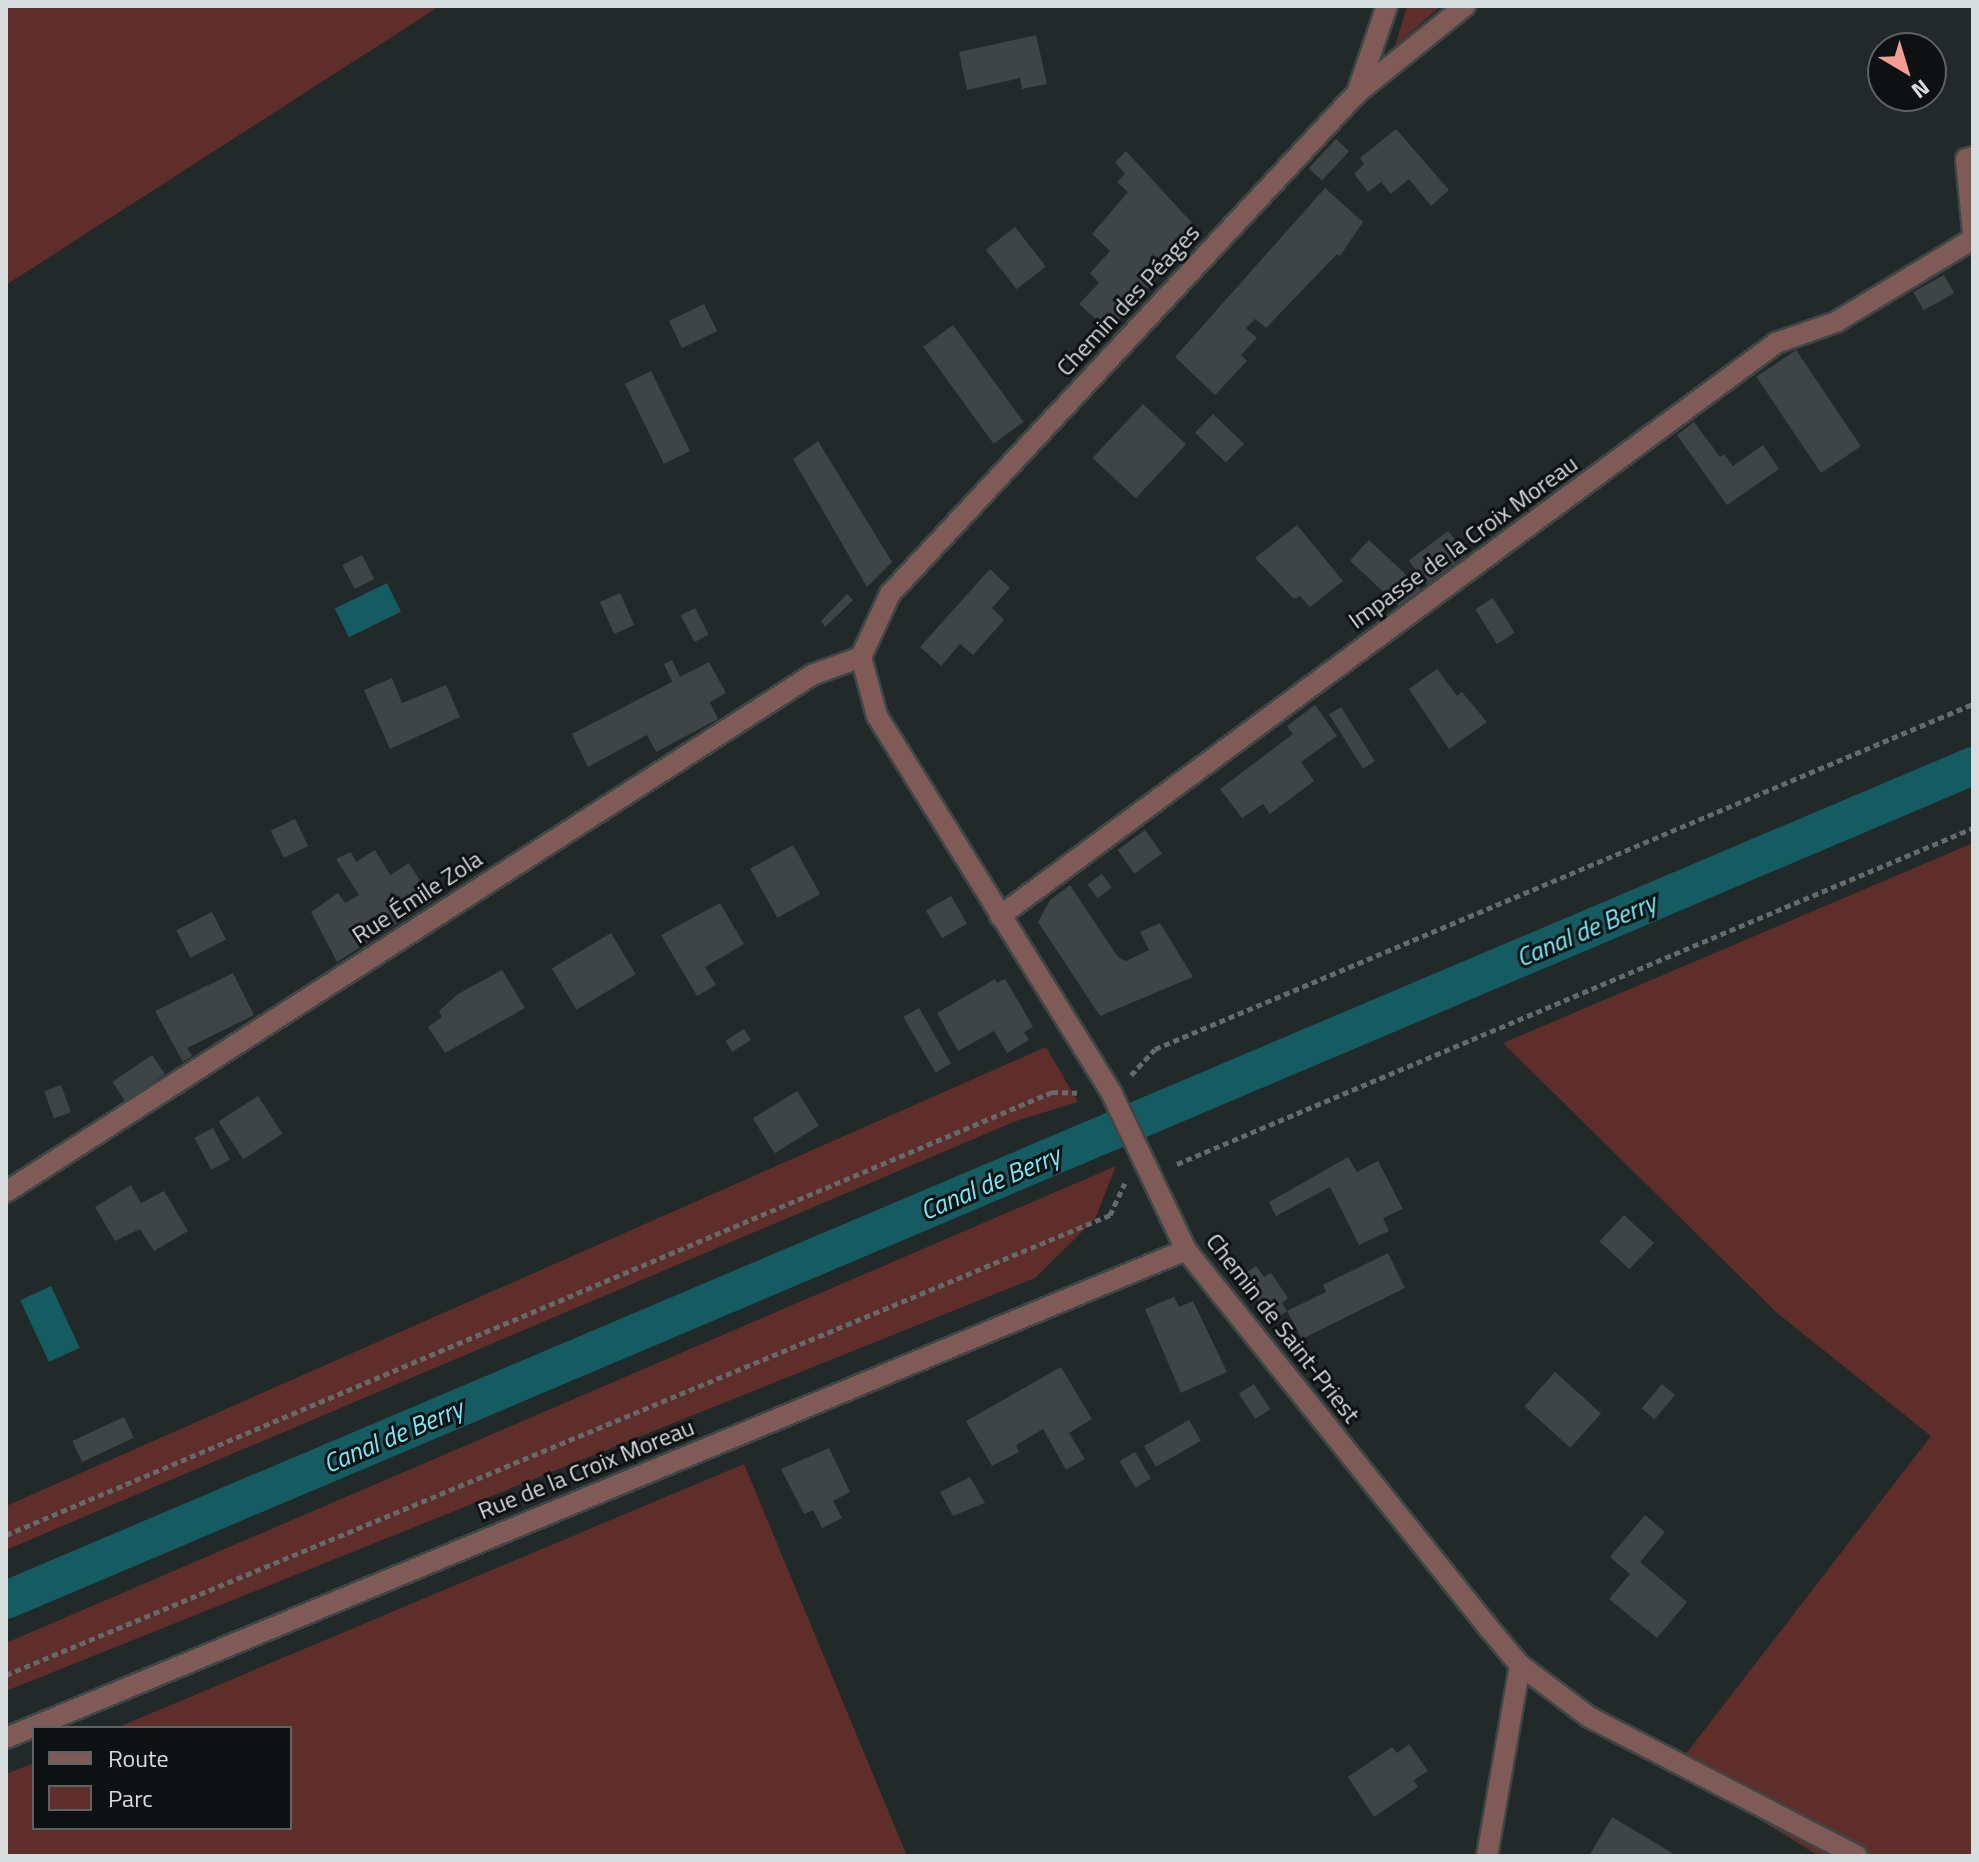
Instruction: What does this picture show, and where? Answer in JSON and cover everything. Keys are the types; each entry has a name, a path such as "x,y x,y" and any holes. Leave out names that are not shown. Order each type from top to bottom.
{"street":[{"path":"1357,93 1387,6"},
{"name":"Chemin des Péages","path":"861,657 890,594 1357,93 1465,6"},
{"name":"Impasse de la Croix Moreau","path":"1000,916 1776,343 1836,322 1973,236 1966,159 1973,157"},
{"name":"Chemin de Saint-Priest","path":"861,657 877,716 1112,1094 1186,1250 1520,1665 1589,1717 1857,1856"},
{"name":"Rue Émile Zola","path":"6,1192 812,675 861,657"},
{"name":"Rue de la Croix Moreau","path":"35,1726 1186,1250"},
{"path":"1487,1856 1520,1665"},
{"name":"Rue de la Croix Moreau","path":"6,1738 32,1727"}],"path":[{"path":"6,1535 1052,1092 1112,1094 1155,1049 1973,704"},
{"path":"6,1675 1110,1215 1139,1152 1180,1165 1973,828"}],"green space":[{"path":"6,6 440,6 6,285"},
{"path":"1407,6 1441,6 1395,46"},
{"path":"1973,843 1973,1856 1819,1856 1675,1768 1931,1436 1777,1313 1503,1043"},
{"path":"1046,1047 1078,1102 1016,1121 6,1550 6,1506"},
{"path":"1116,1166 1095,1219 1035,1278 6,1691 6,1643"},
{"path":"744,1464 907,1856 6,1856 6,1774 32,1764 32,1830 292,1830 292,1726 121,1726"}],"water":[{"path":"387,583 401,612 349,637 335,608"},
{"path":"51,1286 80,1348 49,1362 20,1300"}],"building":[{"path":"1036,35 1047,84 1022,89 1020,78 967,90 959,52"},
{"path":"1396,129 1449,190 1431,206 1409,179 1391,194 1381,182 1368,192 1354,174 1364,164 1360,158"},
{"path":"1336,139 1349,151 1322,181 1309,168"},
{"path":"1126,151 1193,224 1179,238 1187,246 1109,331 1079,304 1099,283 1090,273 1110,251 1092,234 1128,192 1117,182 1125,174 1115,162"},
{"path":"1325,188 1363,222 1340,256 1337,254 1266,328 1255,319 1246,328 1257,338 1241,355 1247,361 1215,395 1175,357"},
{"path":"1015,227 1046,266 1017,289 986,250"},
{"path":"1944,275 1954,293 1924,310 1913,292"},
{"path":"704,304 717,331 682,348 669,321"},
{"path":"953,325 1024,422 994,444 923,347"},
{"path":"1796,350 1861,446 1821,473 1756,377"},
{"path":"651,371 690,451 664,464 625,384"},
{"path":"1143,404 1186,444 1136,498 1093,458"},
{"path":"1213,414 1244,444 1226,463 1195,433"},
{"path":"1694,422 1720,457 1724,454 1733,466 1763,445 1779,469 1727,505 1677,435"},
{"path":"818,441 892,562 867,587 793,459"},
{"path":"1297,525 1343,581 1310,607 1300,596 1294,599 1255,558"},
{"path":"1448,531 1466,555 1427,584 1409,560"},
{"path":"1369,540 1421,588 1402,609 1350,560"},
{"path":"362,555 374,579 355,589 342,565"},
{"path":"990,569 1010,588 992,608 1004,620 973,655 960,644 941,666 920,647"},
{"path":"620,593 634,625 614,634 600,602"},
{"path":"847,594 853,600 825,627 821,621"},
{"path":"1493,598 1515,633 1497,644 1475,609"},
{"path":"695,608 709,635 694,642 681,615"},
{"path":"672,660 680,677 709,662 726,693 710,702 718,719 656,752 647,735 588,767 572,734 672,682 664,664"},
{"path":"1437,669 1457,696 1462,692 1487,722 1449,749 1409,689"},
{"path":"392,678 402,703 446,685 460,717 390,749 364,690"},
{"path":"1315,705 1337,736 1301,762 1314,781 1270,814 1263,804 1242,818 1220,789 1293,734 1287,726"},
{"path":"1341,707 1375,761 1363,769 1329,714"},
{"path":"295,819 308,846 284,858 271,831"},
{"path":"1145,830 1162,853 1135,873 1117,850"},
{"path":"793,845 820,894 777,918 750,869"},
{"path":"375,850 390,875 409,863 433,901 337,962 311,912 338,893 345,903 359,895 336,859 351,852 356,862"},
{"path":"1102,874 1112,888 1097,898 1087,885"},
{"path":"1070,885 1118,957 1126,961 1149,950 1140,932 1160,923 1193,977 1100,1016 1038,922 1050,900"},
{"path":"951,896 967,924 942,938 926,910"},
{"path":"720,903 744,944 705,967 716,985 697,996 661,935"},
{"path":"212,912 226,940 190,958 176,930"},
{"path":"611,933 636,974 577,1010 552,969"},
{"path":"502,970 525,1008 445,1053 428,1027 442,1017 439,1011 458,994"},
{"path":"233,973 254,1015 187,1048 192,1056 183,1062 155,1011"},
{"path":"995,979 997,983 1005,979 1033,1027 1024,1032 1029,1040 1007,1053 994,1031 958,1051 937,1013"},
{"path":"919,1008 951,1063 935,1072 903,1017"},
{"path":"744,1029 751,1040 732,1052 725,1041"},
{"path":"152,1055 165,1074 125,1101 112,1082"},
{"path":"61,1085 71,1112 54,1118 44,1091"},
{"path":"797,1091 819,1126 775,1153 753,1119"},
{"path":"258,1096 283,1134 243,1159 219,1122"},
{"path":"213,1128 230,1160 211,1170 194,1138"},
{"path":"1348,1157 1357,1172 1378,1161 1403,1209 1383,1218 1389,1231 1359,1245 1330,1187 1276,1216 1269,1202"},
{"path":"131,1185 141,1203 164,1191 188,1231 154,1251 140,1229 115,1241 95,1207"},
{"path":"1624,1215 1654,1243 1629,1269 1599,1241"},
{"path":"1388,1253 1405,1288 1302,1339 1287,1311 1326,1292 1323,1285"},
{"path":"1256,1266 1264,1277 1271,1273 1288,1298 1282,1303 1287,1311 1272,1321 1240,1277"},
{"path":"1174,1297 1179,1307 1193,1301 1227,1372 1181,1393 1145,1309"},
{"path":"1061,1367 1092,1419 1069,1433 1085,1459 1066,1470 1043,1429 1016,1445 1019,1452 992,1466 966,1421"},
{"path":"1555,1372 1601,1413 1570,1448 1524,1406"},
{"path":"1254,1384 1270,1409 1255,1419 1239,1394"},
{"path":"1662,1384 1675,1395 1654,1419 1641,1409"},
{"path":"124,1417 134,1438 82,1462 72,1441"},
{"path":"1189,1420 1201,1441 1156,1467 1144,1446"},
{"path":"829,1448 850,1492 833,1501 842,1518 822,1528 813,1510 804,1514 781,1469"},
{"path":"1135,1452 1151,1479 1136,1488 1120,1461"},
{"path":"970,1477 985,1503 953,1516 940,1492"},
{"path":"1645,1515 1665,1532 1640,1562 1687,1602 1657,1638 1609,1599 1630,1574 1610,1557"},
{"path":"1409,1744 1428,1771 1414,1780 1418,1787 1374,1817 1348,1777 1392,1747 1397,1753"},
{"path":"1612,1817 1644,1836 1677,1856 1589,1856"}],"waterway":[{"name":"Canal de Berry","path":"6,1600 1973,766"}]}
